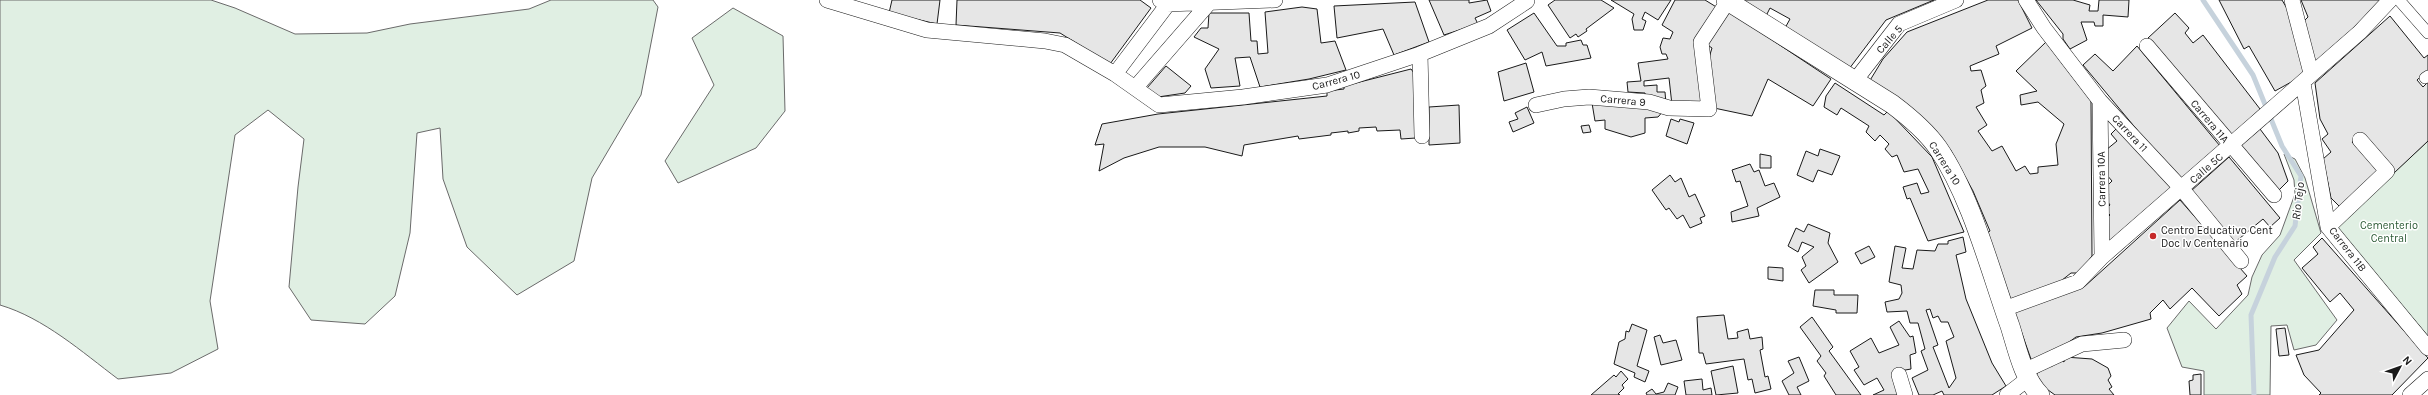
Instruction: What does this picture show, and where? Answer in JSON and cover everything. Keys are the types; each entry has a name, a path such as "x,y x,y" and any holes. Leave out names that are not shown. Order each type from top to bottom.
{"street":[{"name":"Carrera 10","path":"827,0 927,30 1045,41 1065,45 1115,74 1159,105 1242,97 1326,85 1420,54 1489,26 1527,0"},
{"path":"1115,74 1166,2 1209,3 1275,0"},
{"name":"Carrera 10","path":"1727,0 1854,82 1892,104 1910,118 1937,147 1958,180 2027,374 2034,389 2040,395"},
{"name":"Carrera 9","path":"1536,105 1564,99 1589,97 1649,102 1669,108 1709,109 1701,42 1727,0"},
{"name":"Calle 5","path":"1854,82 1899,24 1956,0"},
{"name":"Carrera 11","path":"2026,0 2044,28 2100,101 2182,189 2241,261"},
{"name":"Carrera 11B","path":"2292,0 2307,78 2328,227 2428,348"},
{"name":"Calle 5C","path":"2004,309 2078,282 2102,257 2280,104 2307,78 2360,32 2390,0"},
{"path":"2399,0 2428,33"},
{"path":"1135,88 1209,3"},
{"name":"Carrera 11A","path":"2147,46 2274,195"},
{"path":"1420,54 1422,136"},
{"name":"Carrera 10A","path":"2100,101 2102,257"},
{"path":"2328,227 2387,171 2360,140"},
{"path":"2007,395 2027,374 2082,344 2124,340"},
{"path":"1898,375 1905,395"},
{"path":"2410,395 2428,379"}],"green space":[{"path":"0,0 211,0 235,8 295,34 367,33 410,24 529,9 551,0 653,0 658,7 641,95 592,178 574,261 517,295 467,247 443,179 440,128 417,133 410,233 395,296 365,324 311,320 289,287 304,139 268,110 235,135 210,301 218,349 171,373 118,379 47,327 32,318 0,305"},
{"path":"733,8 783,36 785,111 756,148 678,183 665,161 714,85 692,38"},
{"name":"Cementerio Central","path":"2428,141 2428,336 2335,227"},
{"path":"2284,154 2295,159 2305,178 2321,233 2294,260 2337,320 2316,345 2294,350 2287,325 2271,326 2270,395 2204,395 2204,371 2182,367 2167,328 2189,301 2216,329 2248,295 2252,277 2262,255 2280,235 2295,194 2294,180"}],"building":[{"path":"892,0 940,0 937,24 889,13"},
{"path":"957,0 1140,0 1151,8 1110,64 1060,33 956,25"},
{"path":"1429,0 1469,0 1469,3 1487,0 1491,11 1475,18 1478,24 1444,35"},
{"path":"1555,0 1601,0 1614,8 1586,29 1587,31 1578,37 1576,34 1570,38 1548,5"},
{"path":"1611,0 1671,0 1658,20 1645,12 1642,19 1646,21 1643,30 1634,30 1632,19 1634,14"},
{"path":"1675,0 1705,0 1718,8 1697,40 1706,106 1672,105 1669,78 1644,81 1644,86 1657,85 1657,92 1665,92 1666,104 1646,100 1645,93 1628,92 1627,82 1641,81 1638,63 1668,59 1666,54 1662,54 1660,47 1663,38 1670,39 1673,32 1662,25"},
{"path":"1739,0 1934,0 1886,20 1849,69 1785,28 1790,19 1770,8 1765,18"},
{"path":"1988,0 2018,0 2032,28 1996,46 1999,54 1970,66 1971,71 1981,70 1986,86 1981,90 1984,103 1976,107 1987,125 1978,131 1992,151 2002,146 2016,171 2025,166 2030,174 2038,173 2038,167 2058,165 2056,144 2064,124 2038,102 2021,105 2020,95 2037,91 2016,71 2046,42 2091,101 2092,256 2080,273 2071,273 2047,292 2012,303 1987,233 1990,231 1973,191 1950,149 1869,82 1883,59 1907,32"},
{"path":"2036,0 2073,0 2090,5 2089,11 2098,11 2099,0 2129,0 2128,17 2103,15 2103,26 2095,26 2094,22 2081,22 2087,40 2070,49 2063,39 2063,34"},
{"path":"2219,0 2282,0 2292,17 2304,75 2275,91 2249,46 2244,49"},
{"path":"2301,0 2382,0 2317,63 2313,58 2302,23 2308,17"},
{"path":"1415,2 1429,42 1394,55 1383,29 1337,38 1334,6"},
{"path":"1302,7 1317,9 1321,43 1335,41 1346,70 1309,79 1260,87 1250,57 1235,58 1240,86 1211,88 1205,69 1219,49 1194,37 1201,28 1208,28 1209,13 1249,13 1251,41 1257,41 1258,54 1268,53 1265,12"},
{"path":"1727,10 1831,79 1813,106 1768,79 1752,116 1714,108 1708,61 1712,48 1706,44"},
{"path":"1534,13 1557,46 1566,46 1566,43 1581,40 1583,45 1587,45 1591,58 1546,66 1542,52 1525,60 1507,30"},
{"path":"2175,13 2189,28 2185,33 2193,43 2203,35 2260,109 2230,137 2148,38"},
{"path":"2390,16 2424,58 2428,55 2428,70 2417,80 2423,87 2428,82 2428,141 2394,173 2361,133 2352,142 2379,172 2341,208 2331,198 2323,159 2331,152 2322,139 2328,134 2320,119 2315,83"},
{"path":"2137,46 2220,146 2182,179 2148,143 2083,65 2095,54 2113,71"},
{"path":"1526,63 1534,92 1504,101 1498,72"},
{"path":"1166,66 1191,86 1185,93 1158,97 1147,88"},
{"path":"1411,69 1414,73 1416,138 1401,139 1400,130 1377,131 1376,127 1359,128 1359,131 1348,133 1348,131 1331,133 1331,135 1299,139 1298,136 1244,145 1242,156 1205,147 1159,147 1124,158 1099,171 1104,144 1095,145 1102,124 1158,114 1327,96 1327,91 1344,89 1344,86"},
{"path":"1835,83 1884,115 1888,111 1932,157 1964,232 1928,241 1910,198 1907,199 1903,187 1917,183 1921,194 1929,192 1918,169 1904,172 1897,155 1892,157 1885,149 1889,144 1880,135 1875,141 1866,132 1869,126 1841,108 1837,115 1824,107 1826,96"},
{"path":"1592,103 1665,109 1658,117 1645,118 1645,133 1631,137 1605,129 1605,120 1595,121"},
{"path":"1459,105 1460,143 1429,145 1429,107"},
{"path":"1527,107 1534,123 1513,132 1509,122 1518,119 1515,113"},
{"path":"1671,119 1679,122 1680,119 1694,123 1687,144 1666,136"},
{"path":"1589,125 1591,132 1583,133 1581,126"},
{"path":"2117,128 2174,190 2110,247 2104,221 2110,215 2105,210 2110,205 2105,198 2109,195 2104,189 2112,181 2106,174 2106,150 2117,141 2111,134"},
{"path":"2260,129 2278,153 2288,181 2278,191 2240,146"},
{"path":"1820,149 1840,156 1832,175 1818,170 1813,182 1797,175 1806,151 1818,156"},
{"path":"1760,154 1771,156 1771,168 1760,168"},
{"path":"2229,157 2280,218 2270,227 2263,219 2234,243 2191,191"},
{"path":"1750,164 1754,172 1759,170 1765,186 1774,183 1780,197 1757,208 1759,216 1732,222 1731,212 1748,206 1740,181 1736,182 1732,170"},
{"path":"1670,175 1675,182 1681,178 1689,197 1695,194 1705,216 1700,218 1702,223 1690,228 1683,215 1677,219 1669,208 1666,210 1652,190"},
{"path":"2180,200 2247,276 2237,285 2242,294 2219,316 2192,288 2170,309 2163,300 2150,313 2151,319 2102,333 2076,337 2058,350 2032,362 2014,311 2084,287"},
{"path":"1808,224 1830,233 1828,243 1838,262 1809,283 1801,270 1806,266 1802,257 1814,247 1802,242 1798,252 1788,246 1796,228 1804,232"},
{"path":"1963,237 1966,252 1956,255 1966,299 1992,363 2006,386 1992,395 1944,395 1942,391 1933,395 1919,395 1912,378 1928,370 1921,351 1925,349 1918,323 1910,323 1907,311 1887,312 1885,302 1899,299 1902,293 1901,285 1889,282 1895,246 1906,248 1902,268 1913,269 1917,250 1935,251 1938,244 1948,244 1948,241","holes":["1930,309 1933,318 1938,316 1941,322 1948,322 1954,337 1946,341 1956,378 1949,388 1933,347 1938,345 1926,310"]},
{"path":"2322,238 2428,358 2392,395 2319,395 2321,393 2304,375 2296,355 2319,350 2354,310 2340,293 2330,302 2302,268 2318,254 2313,247"},
{"path":"1869,246 1875,257 1861,264 1855,253"},
{"path":"1768,267 1783,268 1783,281 1768,279"},
{"path":"1815,290 1834,290 1834,295 1858,295 1857,313 1836,313 1836,310 1813,306"},
{"path":"1724,315 1728,339 1738,338 1737,332 1748,329 1750,339 1762,337 1763,349 1760,350 1765,377 1768,376 1771,389 1755,393 1752,379 1748,380 1744,359 1706,364 1703,353 1699,353 1697,317"},
{"path":"1812,317 1833,347 1829,351 1861,395 1836,395 1824,376 1826,373 1817,361 1821,356 1800,327"},
{"path":"1899,321 1910,337 1913,336 1916,353 1910,355 1911,369 1894,372 1898,395 1873,395 1884,390 1877,378 1864,385 1854,370 1859,367 1850,351 1871,338 1879,353 1899,345 1890,327"},
{"path":"1632,324 1647,330 1637,366 1649,371 1645,382 1634,377 1635,373 1614,364 1619,342 1625,339 1626,331 1629,332"},
{"path":"2285,328 2289,355 2279,356 2276,329"},
{"path":"1660,335 1663,343 1676,340 1682,360 1661,365 1654,337"},
{"path":"1799,357 1809,381 1797,387 1801,395 1789,395 1782,381 1794,373 1788,361"},
{"path":"2065,357 2092,359 2108,368 2111,376 2108,380 2112,387 2109,389 2114,395 2055,395 2044,387 2036,374 2050,365 2051,367 2060,359 2064,362"},
{"path":"1733,366 1738,393 1716,395 1711,371"},
{"path":"1621,371 1628,379 1622,385 1624,388 1618,394 1620,395 1591,395 1614,375 1616,377"},
{"path":"2201,374 2201,395 2190,395 2189,381 2193,380 2193,375"},
{"path":"1702,379 1703,390 1711,388 1712,395 1686,395 1684,381"},
{"path":"1668,383 1678,387 1675,395 1647,395 1646,393 1652,389 1656,394 1664,392"}],"waterway":[{"name":"Rio Tejo","path":"2203,0 2253,75 2282,146 2301,176 2295,226 2275,257 2251,315 2254,395"}],"place":[{"name":"Centro Educativo Cent Doc Iv Centenario","path":"2153,236"}]}
